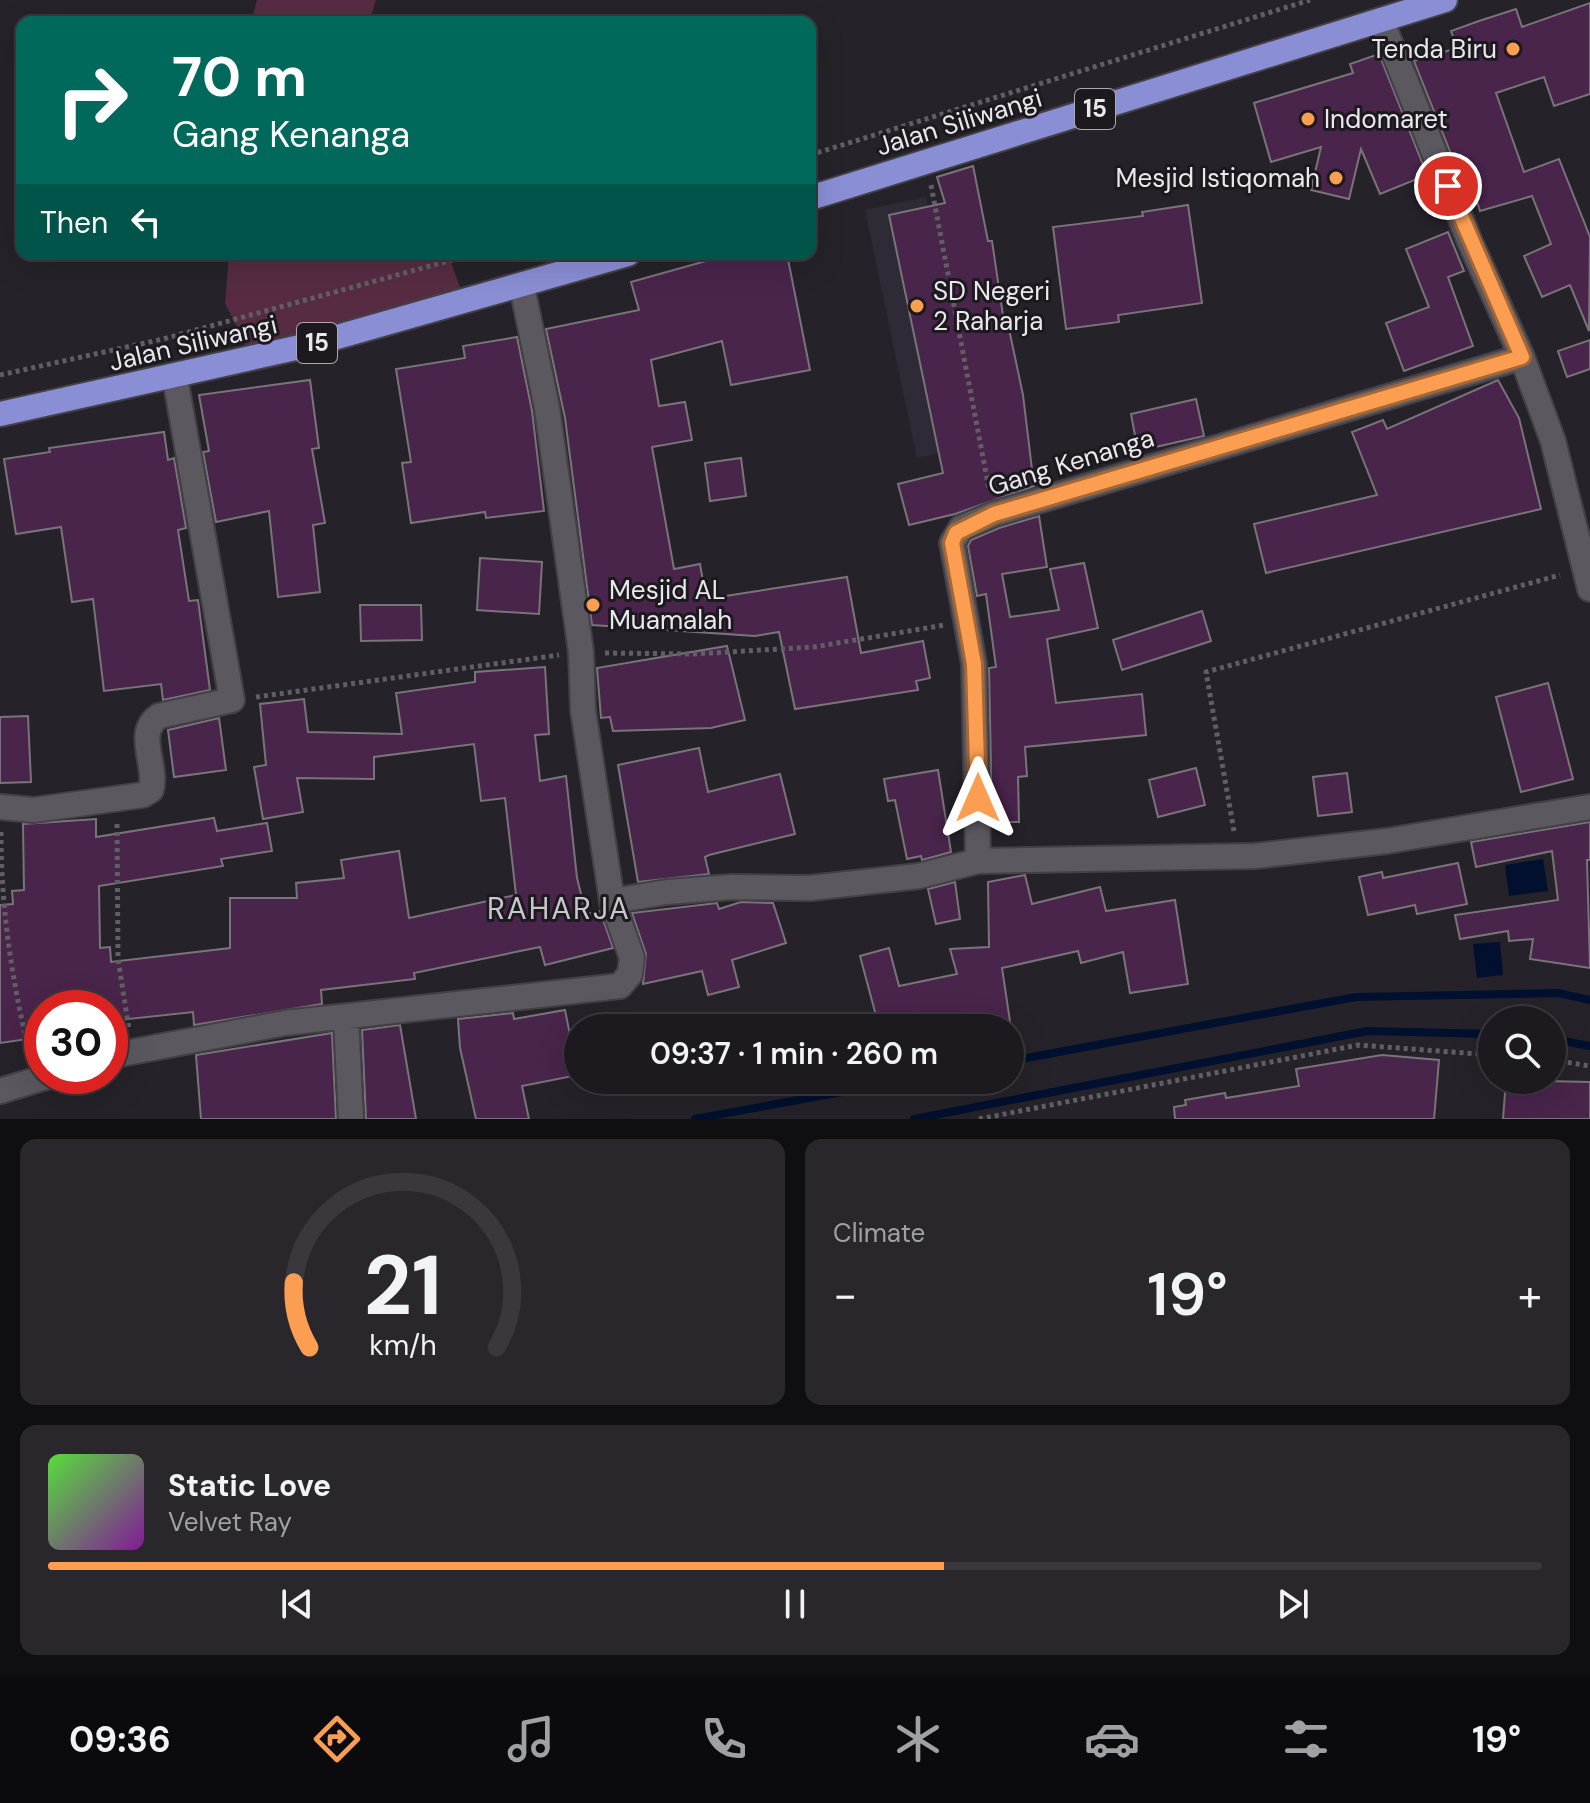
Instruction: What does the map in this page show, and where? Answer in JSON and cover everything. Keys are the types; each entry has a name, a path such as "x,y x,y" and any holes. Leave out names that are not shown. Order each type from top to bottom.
{"highway":[{"name":"Jalan Siliwangi","path":"816,196 1445,0"},
{"name":"Jalan Siliwangi","path":"0,414 175,378 522,287 609,260"}],"street":[{"path":"1381,20 1470,242 1522,357 1553,441 1587,579"},
{"path":"128,1052 285,1023 620,986 630,974 632,958 612,901 583,710 581,652 547,408 522,287"},
{"name":"Gang Kenanga","path":"978,861 976,677 969,620 952,543 961,528 994,514 1522,357"},
{"path":"0,807 34,810 117,799 151,790 154,780 146,733 150,722 159,716 232,700 175,378"},
{"path":"612,901 667,892 731,887 810,888 919,876 978,861 1239,857 1387,841 1590,807"},
{"path":"346,1018 351,1119"},
{"path":"0,1091 24,1084"}],"path":[{"path":"816,153 1310,0"},
{"path":"927,161 994,514"},
{"path":"0,375 163,339 452,260"},
{"path":"1239,857 1206,672 1587,579"},
{"path":"117,799 119,990"},
{"path":"0,807 1,897 12,981 24,1019"},
{"path":"979,1119 1358,1045 1478,1054"},
{"path":"1566,1062 1590,1066"}],"shaded area":[{"path":"257,0 376,0 371,16 253,16"},
{"name":"SD Negeri 2 Raharja","path":"926,197 978,445 917,458 865,210"},
{"path":"229,260 450,260 461,290 247,348 225,303"}],"water":[{"path":"1543,859 1548,891 1509,896 1505,865"},
{"path":"1500,942 1503,975 1477,978 1473,944"}],"building":[{"path":"1590,3 1590,94 1554,106 1544,77 1496,93 1524,172 1559,159 1590,237 1589,331 1570,285 1542,297 1524,256 1551,244 1532,196 1480,211 1467,168 1462,171 1458,163 1455,164 1414,61 1457,48 1451,31 1479,21 1516,9 1522,27"},
{"path":"1379,54 1427,175 1380,194 1361,149 1349,199 1311,190 1321,147 1271,162 1254,103 1353,73 1350,64"},
{"path":"973,166 988,241 992,241 1005,329 1009,329 1023,395 1034,486 955,514 909,525 898,484 943,473 889,215 945,203 937,177"},
{"path":"1188,205 1202,303 1118,315 1119,322 1066,329 1053,227 1143,216 1142,212"},
{"path":"1448,232 1464,271 1448,277 1473,346 1404,371 1386,323 1429,307 1406,249"},
{"path":"788,260 810,370 731,385 722,341 651,360 659,406 685,402 692,440 652,447 674,569 700,564 706,599 847,577 861,653 923,641 930,678 916,681 918,690 795,709 779,632 755,636 592,625 565,418 546,329 639,310 631,282 706,261"},
{"path":"517,337 532,411 544,511 486,518 485,512 411,523 402,463 411,462 396,369 465,358 463,346"},
{"path":"1590,340 1590,369 1567,377 1558,351"},
{"path":"310,380 319,448 312,449 325,523 313,525 320,592 278,597 269,511 216,522 203,452 209,451 199,395"},
{"path":"1498,380 1519,418 1541,509 1266,573 1254,524 1377,495 1352,432 1383,420 1387,429"},
{"path":"1196,399 1204,436 1138,451 1131,414"},
{"path":"164,432 168,460 174,458 186,528 178,530 189,601 198,600 210,690 163,700 161,684 104,691 93,599 72,602 61,527 16,534 4,459 50,452 49,448"},
{"path":"741,458 746,496 710,501 705,463"},
{"path":"1039,516 1047,567 1002,574 1010,617 1059,610 1050,569 1084,563 1098,628 1047,639 1056,703 1142,694 1146,735 1025,747 1027,776 1018,777 1019,822 992,822 989,668 996,667 986,594 977,596 968,546 971,540 999,528"},
{"path":"480,558 542,562 539,614 477,610"},
{"path":"360,605 421,605 422,640 361,641"},
{"path":"1202,611 1211,641 1122,670 1113,640"},
{"path":"727,646 745,720 711,728 613,731 610,717 601,718 597,668"},
{"path":"545,667 549,734 535,735 540,781 566,776 577,878 586,914 600,911 613,948 545,965 540,947 414,973 415,979 321,990 322,1004 194,1025 193,1012 128,1019 128,990 24,990 24,1040 0,1043 0,905 13,904 12,891 24,890 23,824 96,819 96,837 214,818 217,831 267,823 272,851 221,859 223,866 99,886 100,948 110,947 111,962 230,948 230,898 297,898 296,883 344,878 341,860 399,851 409,918 516,895 505,798 481,801 474,744 374,757 374,779 297,778 303,812 263,819 254,767 266,765 260,704 304,699 308,732 402,734 396,693 475,682 475,672"},
{"path":"1548,683 1573,779 1521,792 1496,697"},
{"path":"28,716 31,782 0,783 0,717"},
{"path":"219,718 226,770 174,777 168,730"},
{"path":"699,748 708,792 780,774 795,834 709,855 705,857 709,874 638,882 618,765"},
{"path":"1196,768 1205,805 1158,817 1149,780"},
{"path":"938,770 951,852 922,860 921,856 907,859 895,800 888,801 884,779"},
{"path":"1347,773 1352,812 1318,816 1313,777"},
{"path":"1590,822 1590,860 1587,860 1590,968 1530,959 1533,939 1509,941 1508,931 1460,939 1455,915 1558,900 1552,851 1476,867 1471,842"},
{"path":"1458,863 1467,904 1417,914 1415,905 1368,915 1359,877 1382,872 1383,878"},
{"path":"1025,875 1032,904 1100,887 1106,911 1175,900 1188,984 1130,993 1123,952 1081,963 1078,951 1002,968 1009,1014 876,1014 860,956 889,948 899,986 957,974 950,949 989,947 988,882"},
{"path":"955,882 960,919 936,924 928,889"},
{"path":"741,902 773,903 786,943 732,960 739,987 708,995 702,971 643,984 646,954 632,913 717,903 719,909"},
{"path":"565,1010 564,1078 522,1086 529,1119 476,1119 460,1048 458,1019 513,1013 514,1019"},
{"path":"400,1025 416,1119 366,1119 362,1030"},
{"path":"332,1033 336,1119 201,1119 196,1055"},
{"path":"1382,1055 1439,1060 1434,1119 1175,1119 1174,1107 1186,1105 1185,1100 1225,1093 1226,1098 1299,1086 1296,1069"},
{"path":"1566,1081 1590,1082 1590,1119 1503,1119 1505,1094 1566,1094"}],"waterway":[{"path":"1024,1058 1356,997 1558,993 1590,1000"},
{"path":"914,1119 1367,1031 1478,1034"},
{"path":"1566,1042 1590,1046"},
{"path":"695,1119 831,1094"}],"place":[{"name":"Tenda Biru","path":"1513,49"},
{"name":"Indomaret","path":"1308,119"},
{"name":"Mesjid Istiqomah","path":"1336,178"},
{"name":"SD Negeri 2 Raharja","path":"917,306"},
{"name":"Mesjid AL Muamalah","path":"593,605"}],"district":[{"name":"RAHARJA","path":"559,909"}],"route":[{"path":"978,798 978,705 969,620 952,543 956,533 994,514 1522,357 1448,186"}]}
